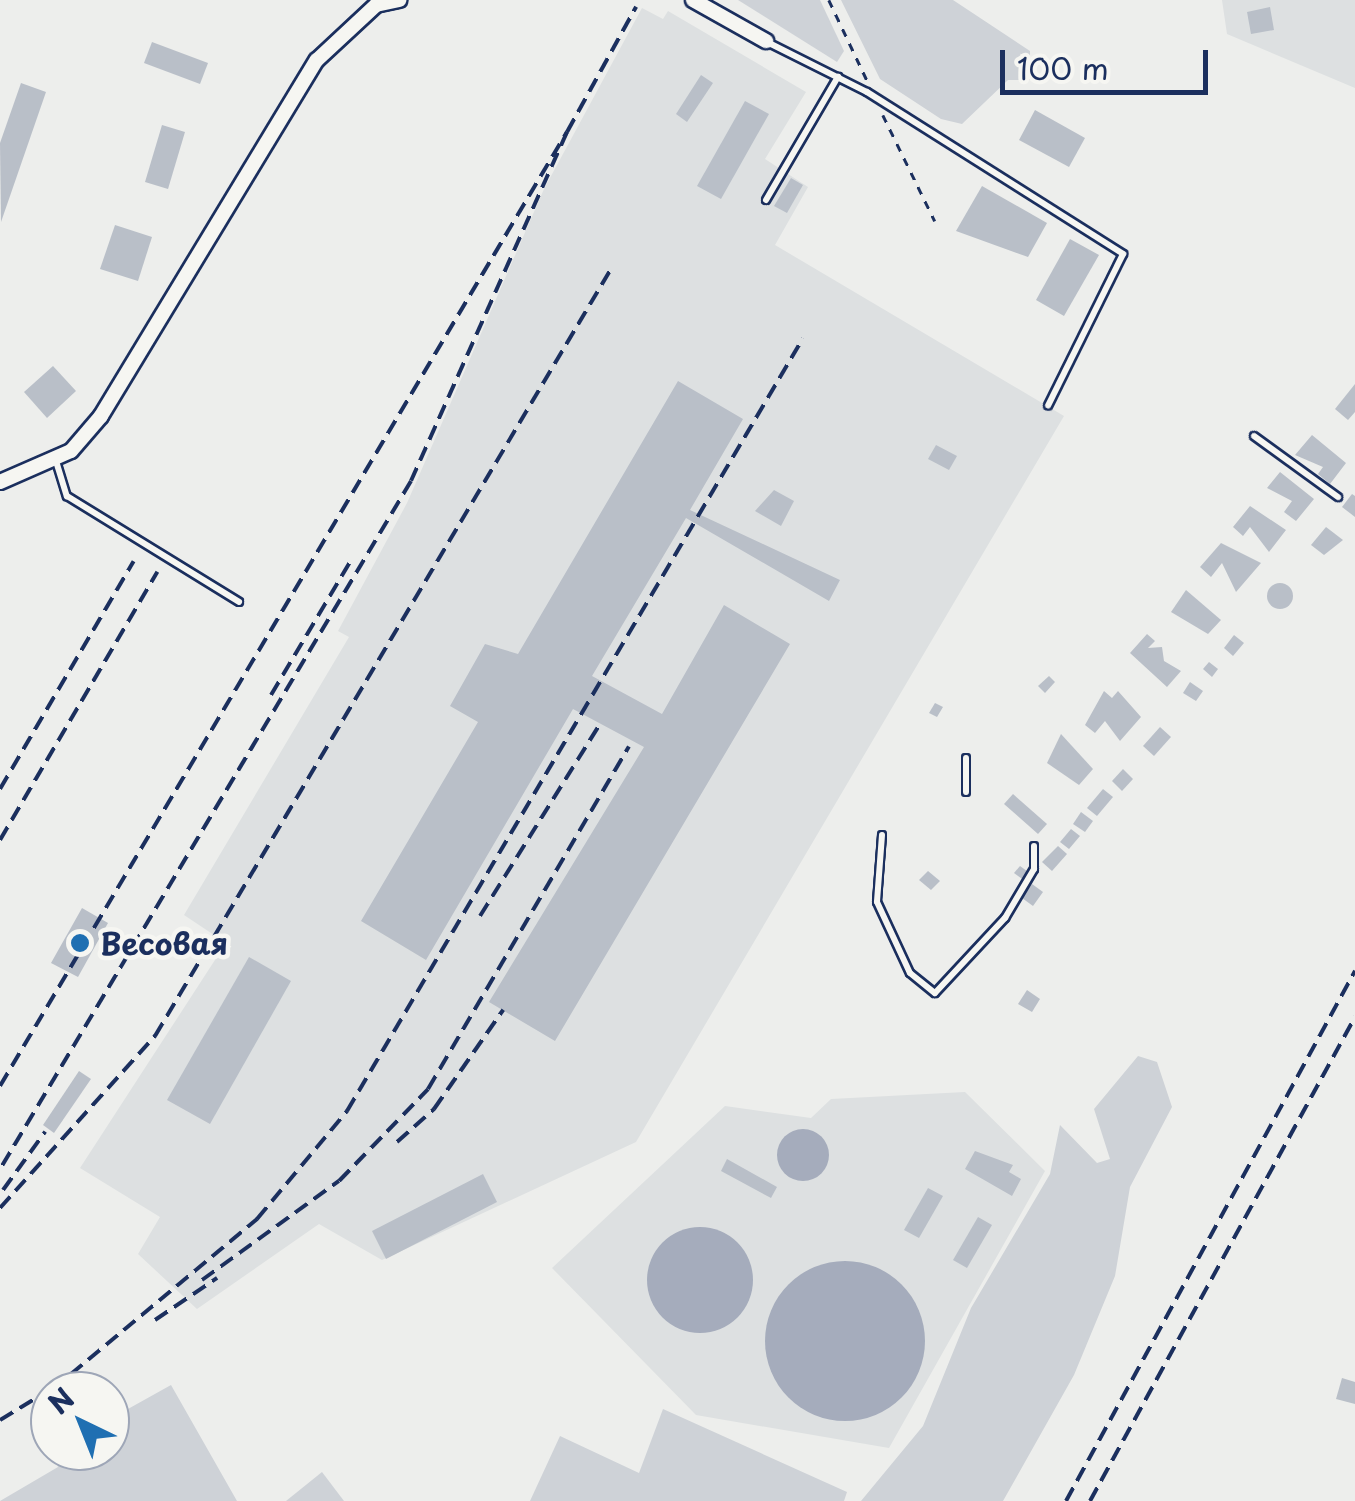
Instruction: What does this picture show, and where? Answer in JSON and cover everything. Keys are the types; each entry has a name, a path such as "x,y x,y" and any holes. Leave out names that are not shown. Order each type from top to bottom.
{"street":[{"path":"0,482 55,460 101,416 317,60 376,5 399,0"},
{"path":"693,0 766,41"}],"lane":[{"path":"766,41 838,77 1123,254 1048,406"},
{"path":"766,200 838,77"},
{"path":"1254,436 1338,497"},
{"path":"55,460 67,496 239,602"},
{"path":"966,758 966,792"},
{"path":"882,835 877,902 900,957 920,988 935,993 1005,918 1034,869 1034,846"}],"shaded area":[{"path":"738,0 820,0 844,51 837,62"},
{"path":"841,0 953,0 1030,51 1030,80 1008,80 962,124 941,119 880,79"},
{"path":"1222,0 1355,0 1355,88 1227,34"},
{"path":"642,8 663,19 668,11 806,92 765,159 808,187 775,245 1064,416 636,1142 382,1260 319,1224 197,1309 138,1254 160,1217 80,1168 226,943 184,915 349,637 338,631 407,503 544,189"},
{"path":"1138,1056 1157,1062 1172,1107 1130,1187 1115,1276 1074,1375 1003,1501 861,1501 923,1426 971,1308 1050,1174 1060,1125 1097,1163 1110,1159 1094,1109"},
{"path":"965,1092 1045,1171 889,1448 696,1415 552,1268 725,1106 811,1118 831,1099"},
{"path":"171,1385 237,1501 0,1501 51,1471 130,1471 130,1408"},
{"path":"663,1409 847,1492 844,1501 530,1501 560,1436 639,1473"},
{"path":"322,1472 344,1501 286,1501"}],"water":[{"path":"803,1129 821,1137 829,1155 821,1173 803,1181 785,1173 777,1155 785,1137"},
{"path":"700,1227 720,1231 737,1243 749,1260 753,1280 749,1300 737,1317 720,1329 700,1333 680,1329 663,1317 651,1300 647,1280 651,1260 663,1243 680,1231"},
{"path":"845,1261 876,1267 901,1285 919,1310 925,1341 919,1372 901,1397 876,1415 845,1421 814,1415 789,1397 771,1372 765,1341 771,1310 789,1285 814,1267"}],"building":[{"path":"1270,7 1274,30 1251,34 1247,12"},
{"path":"152,42 208,63 200,84 144,63"},
{"path":"701,75 713,83 687,122 676,114"},
{"path":"21,83 46,92 1,222 0,143"},
{"path":"745,101 769,114 721,199 697,186"},
{"path":"1035,110 1085,138 1069,167 1019,140"},
{"path":"162,125 185,132 168,189 145,182"},
{"path":"791,178 803,185 787,213 774,206"},
{"path":"982,186 1047,223 1028,257 956,231"},
{"path":"115,225 152,237 138,281 100,269"},
{"path":"1070,239 1099,255 1064,316 1036,300"},
{"path":"53,366 76,391 47,418 24,392"},
{"path":"678,381 743,419 690,510 840,580 829,601 686,518 592,676 662,714 724,605 790,644 555,1041 489,1002 644,747 573,709 426,960 361,921 478,722 450,706 485,644 518,654"},
{"path":"1355,384 1355,412 1348,420 1335,409"},
{"path":"1312,435 1346,463 1330,484 1318,474 1323,467 1295,455"},
{"path":"936,445 957,456 949,470 928,459"},
{"path":"1280,472 1314,499 1296,521 1284,512 1292,501 1267,488"},
{"path":"774,490 794,501 781,526 755,511"},
{"path":"1352,494 1355,496 1355,517 1342,507"},
{"path":"1250,506 1286,530 1269,552 1250,527 1243,536 1233,527"},
{"path":"1326,527 1343,540 1324,555 1311,545"},
{"path":"1221,543 1261,563 1236,592 1222,563 1211,577 1200,567"},
{"path":"1280,583 1289,587 1293,596 1289,605 1280,609 1271,605 1267,596 1271,587"},
{"path":"1186,590 1221,620 1208,634 1171,612"},
{"path":"1147,634 1155,641 1148,648 1162,647 1164,661 1181,671 1167,687 1130,653"},
{"path":"1234,635 1244,643 1233,656 1224,648"},
{"path":"1209,662 1218,669 1212,677 1203,669"},
{"path":"1049,676 1055,682 1045,693 1038,686"},
{"path":"1190,682 1203,691 1196,701 1183,693"},
{"path":"1104,691 1112,698 1118,691 1141,717 1120,741 1105,721 1095,733 1085,725"},
{"path":"935,703 943,707 937,717 929,713"},
{"path":"1160,727 1171,737 1154,756 1143,746"},
{"path":"1061,734 1093,769 1079,785 1047,763"},
{"path":"1123,769 1133,779 1122,791 1112,781"},
{"path":"1103,789 1113,797 1097,816 1087,808"},
{"path":"1013,794 1047,824 1038,834 1004,804"},
{"path":"1081,812 1093,821 1085,832 1073,824"},
{"path":"1071,829 1080,836 1069,849 1060,842"},
{"path":"1058,846 1067,854 1052,871 1042,862"},
{"path":"1020,866 1031,874 1025,881 1014,873"},
{"path":"928,871 940,881 931,890 919,880"},
{"path":"1032,884 1043,892 1033,906 1022,898"},
{"name":"Весовая","path":"82,908 108,923 78,977 51,963"},
{"path":"249,957 291,981 210,1124 167,1100"},
{"path":"1027,990 1040,999 1032,1012 1018,1004"},
{"path":"79,1071 91,1079 54,1133 43,1125"},
{"path":"975,1151 1013,1165 1009,1172 1021,1179 1012,1196 965,1169"},
{"path":"727,1159 777,1187 771,1198 721,1171"},
{"path":"483,1174 497,1202 386,1259 372,1231"},
{"path":"928,1188 943,1196 919,1238 904,1230"},
{"path":"978,1217 992,1225 967,1268 953,1260"},
{"path":"1342,1378 1355,1382 1355,1404 1336,1399"}],"railway":[{"path":"567,132 636,7"},
{"path":"0,1086 567,132 411,481 0,1169"},
{"path":"0,1208 155,1036 611,269"},
{"path":"75,1371 257,1219 347,1111 803,338"},
{"path":"0,789 134,561"},
{"path":"271,695 350,562"},
{"path":"0,840 157,572"},
{"path":"480,916 598,727"},
{"path":"202,1280 339,1181 428,1089 629,747"},
{"path":"1066,1501 1355,971"},
{"path":"397,1142 434,1109 503,1010"},
{"path":"1090,1501 1355,1017"},
{"path":"3,1190 45,1132"},
{"path":"155,1320 217,1278"},
{"path":"0,1420 30,1402"}],"place":[{"name":"Весовая","path":"80,943"}]}
